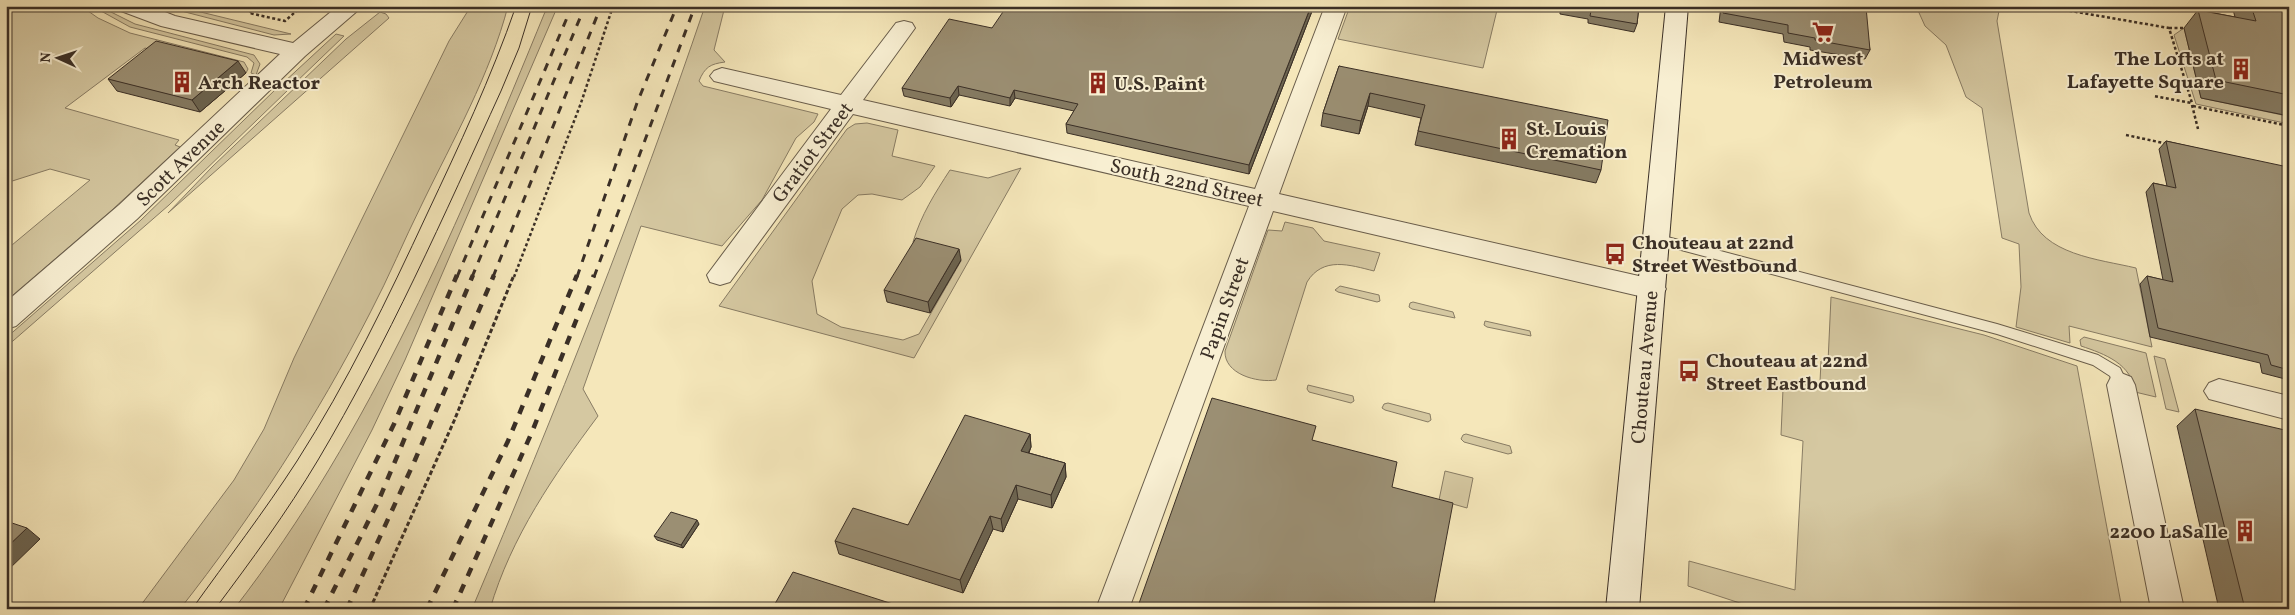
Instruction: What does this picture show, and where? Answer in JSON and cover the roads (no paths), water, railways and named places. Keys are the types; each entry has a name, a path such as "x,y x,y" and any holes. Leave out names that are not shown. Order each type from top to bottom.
{"street":[{"path":"129,6 169,21 297,51"},
{"name":"Scott Avenue","path":"6,318 128,212 297,51 352,6"},
{"name":"Papin Street","path":"1112,609 1336,6"},
{"name":"Chouteau Avenue","path":"1622,609 1678,6"},
{"name":"Gratiot Street","path":"720,275 904,28"},
{"name":"South 22nd Street","path":"722,76 1652,289"},
{"path":"2121,385 2168,609"},
{"path":"2219,391 2289,408"}],"lane":[{"path":"1656,239 1997,329 2098,361 2115,372 2121,385"}],"tram line":[{"path":"192,609 297,461 350,371 463,137 516,6"},
{"path":"215,609 294,498 318,460 368,370 414,278 501,91 519,48 532,6"}],"railway":[{"path":"457,277 572,6"},
{"path":"472,277 585,6"},
{"path":"493,277 601,6"},
{"path":"577,277 637,103 677,6"},
{"path":"594,277 695,6"},
{"path":"304,609 394,424 457,275"},
{"path":"324,609 378,502 473,275"},
{"path":"347,609 415,460 494,275"},
{"path":"427,609 508,441 577,275"},
{"path":"453,609 532,432 594,275"}],"place":[{"name":"Midwest Petroleum","path":"1823,32"},
{"name":"The Lofts at Lafayette Square","path":"2241,69"},
{"name":"Arch Reactor","path":"182,82"},
{"name":"U.S. Paint","path":"1098,83"},
{"name":"St. Louis Cremation","path":"1509,139"},
{"name":"Chouteau at 22nd Street Westbound","path":"1615,254"},
{"name":"Chouteau at 22nd Street Eastbound","path":"1689,371"},
{"name":"2200 LaSalle","path":"2245,531"}]}
